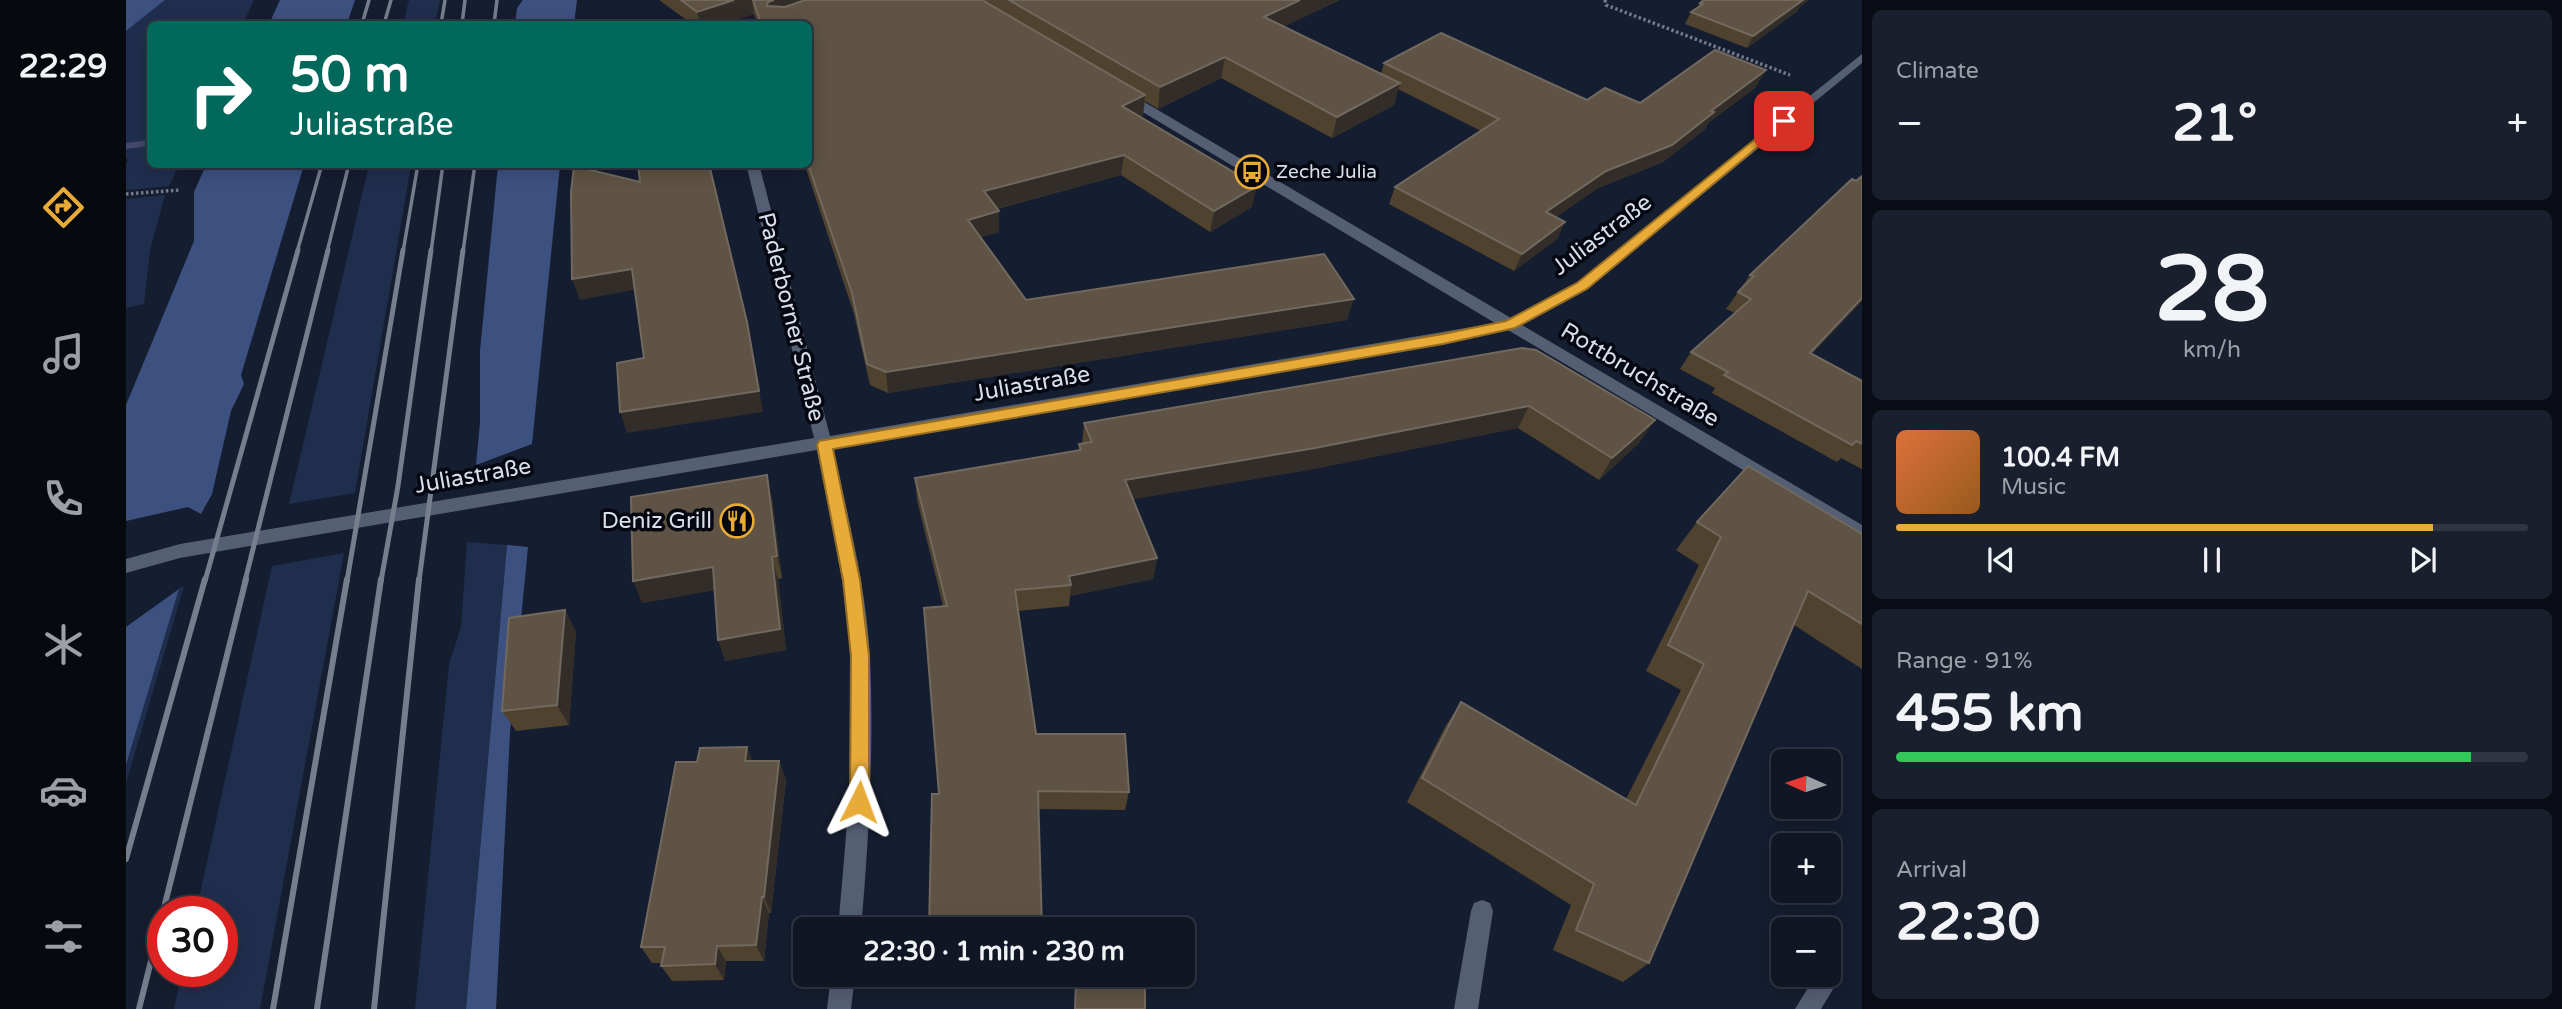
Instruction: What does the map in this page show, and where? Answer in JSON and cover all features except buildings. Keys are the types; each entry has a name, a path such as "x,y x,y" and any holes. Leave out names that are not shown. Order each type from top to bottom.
{"street":[{"name":"Juliastraße","path":"126,566 180,551 824,445 1443,339 1510,325 1582,286 1862,57"},
{"name":"Rottbruchstraße","path":"1118,92 1862,534"},
{"name":"Paderborner Straße","path":"753,168 824,445 852,580 860,656 861,777 850,917"},
{"path":"1466,1009 1482,911"},
{"path":"839,1009 842,987"},
{"path":"1807,1009 1822,987"}],"path":[{"path":"1605,0 1606,5 1773,69"},
{"path":"126,194 180,190"}],"shaded area":[{"path":"126,0 165,0 126,31"},
{"path":"165,0 254,0 244,21 147,21 147,168 178,168 169,186 126,190 126,164 129,159 126,159 126,31"},
{"path":"280,0 355,0 348,21 270,21"},
{"path":"409,0 440,0 436,21 404,21"},
{"path":"523,0 577,0 574,21 515,21 517,8"},
{"path":"205,168 303,168 241,375 244,384 231,411 212,494 201,514 188,507 126,521 126,405 194,241 194,192"},
{"path":"368,168 410,168 355,493 289,504"},
{"path":"498,168 560,168 532,444 476,465 480,422 480,351"},
{"path":"165,195 150,250 144,304 126,308 126,199"},
{"path":"467,542 507,545 466,1009 415,1009 449,664 461,627"},
{"path":"507,545 528,547 510,733 496,1009 466,1009"},
{"path":"344,553 260,1009 174,1009 179,987 238,987 238,896 200,896 272,566"},
{"path":"184,586 126,783 126,765 179,589"},
{"path":"179,589 126,765 126,627"}],"waterway":[{"path":"126,146 147,143"}],"railway":[{"path":"363,21 369,0"},
{"path":"385,21 391,0"},
{"path":"442,21 445,0"},
{"path":"462,21 465,0"},
{"path":"494,21 497,0"},
{"path":"297,252 321,168"},
{"path":"327,252 348,168"},
{"path":"403,252 417,168"},
{"path":"431,252 442,168"},
{"path":"463,252 474,168"},
{"path":"205,581 298,250"},
{"path":"245,581 328,250"},
{"path":"347,581 403,250"},
{"path":"381,581 398,486 431,250"},
{"path":"419,581 463,250"},
{"path":"126,859 205,579"},
{"path":"167,896 246,579"},
{"path":"273,1009 347,579"},
{"path":"317,1009 381,579"},
{"path":"374,1009 419,579"},
{"path":"139,1009 147,977"}],"place":[{"name":"Zeche Julia","path":"1252,172"},
{"name":"Deniz Grill","path":"737,521"}],"route":[{"path":"859,802 860,656 852,580 824,445 1443,339 1510,325 1582,286 1784,121"}]}
